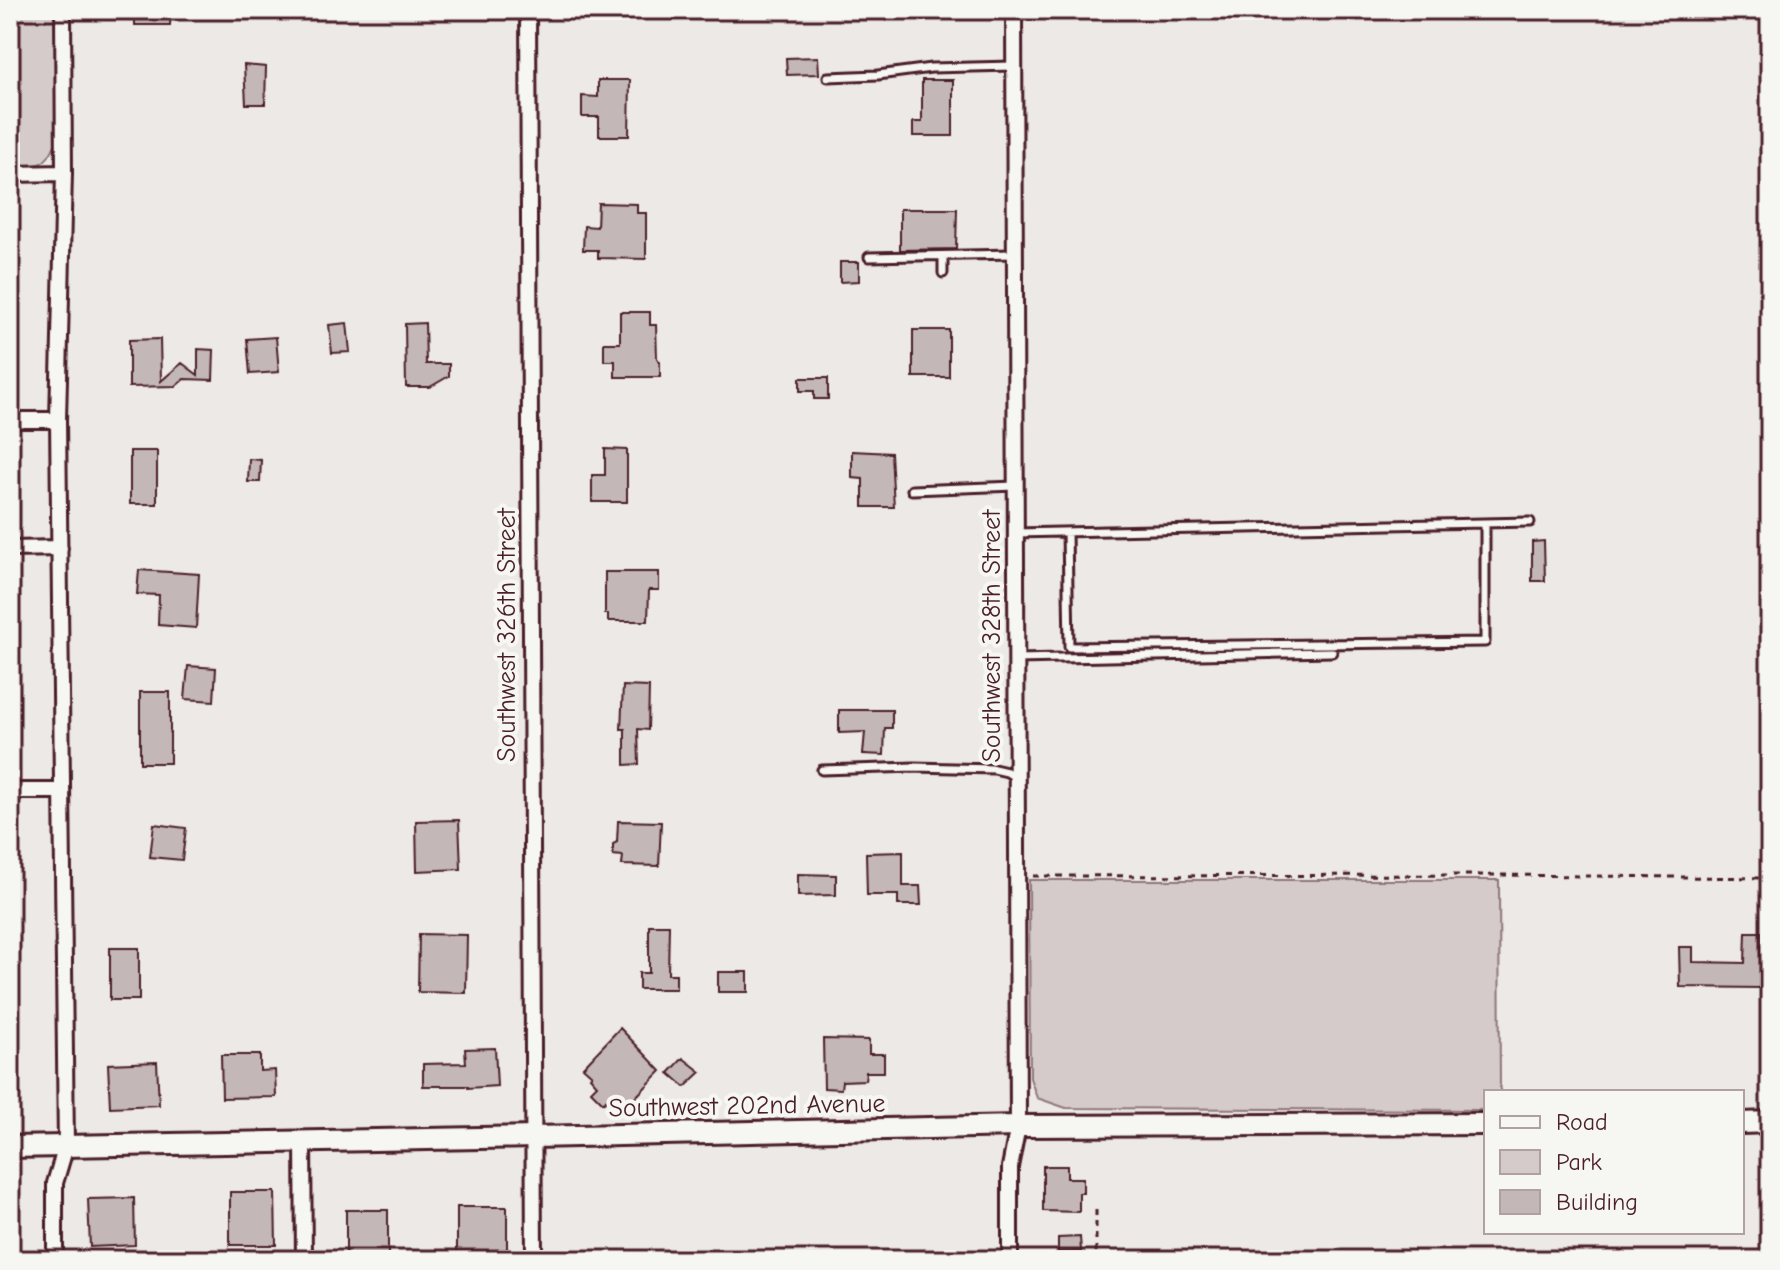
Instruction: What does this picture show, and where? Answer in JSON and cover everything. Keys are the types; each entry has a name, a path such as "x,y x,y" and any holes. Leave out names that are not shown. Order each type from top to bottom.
{"street":[{"path":"55,1260 55,1183 66,1146 58,420 64,173 63,10"},
{"name":"Southwest 326th Street","path":"528,10 534,1260"},
{"name":"Southwest 328th Street","path":"1010,1260 1010,1167 1018,1126 1014,10"},
{"path":"10,174 64,173"},
{"path":"10,420 58,420"},
{"path":"10,549 60,548"},
{"path":"10,791 62,791"},
{"path":"1744,1123 1770,1122"},
{"name":"Southwest 202nd Avenue","path":"10,1147 1018,1126 1484,1124"},
{"path":"303,1142 304,1260"}],"lane":[{"path":"828,77 931,68 1014,66"},
{"path":"869,257 1014,254"},
{"path":"943,256 943,273"},
{"path":"912,490 1015,486"},
{"path":"1015,533 1530,522"},
{"path":"1067,532 1069,647 1357,645 1485,642 1485,523"},
{"path":"1016,659 1332,652"},
{"path":"822,770 914,767 994,769 1007,772 1016,779"}],"path":[{"path":"1017,876 1770,878"},
{"path":"1096,1210 1096,1260"}],"green space":[{"path":"10,10 55,10 55,144 43,162 32,166 10,167"},
{"path":"1029,880 1499,880 1500,1090 1484,1090 1484,1110 1066,1108 1037,1098 1030,1078"}],"building":[{"path":"135,10 171,10 170,25 135,25"},
{"path":"818,57 819,74 787,75 786,58"},
{"path":"244,65 266,67 265,104 246,104"},
{"path":"598,80 630,80 629,136 599,136 599,117 582,117 582,96 598,97"},
{"path":"922,80 953,80 953,136 913,136 913,122 922,122"},
{"path":"598,203 637,204 637,213 646,213 646,259 598,258 598,250 583,250 584,226 597,227"},
{"path":"900,209 957,209 956,249 900,250"},
{"path":"840,262 859,262 859,281 840,282"},
{"path":"620,312 650,312 650,325 656,325 660,377 615,377 615,361 604,361 604,343 620,343"},
{"path":"347,323 350,352 332,353 329,325"},
{"path":"425,323 426,364 449,364 449,376 430,387 406,387 405,324"},
{"path":"913,330 949,330 949,377 913,377"},
{"path":"276,337 279,372 250,374 247,339"},
{"path":"160,339 161,381 182,363 198,375 198,349 214,350 213,380 184,379 176,386 129,387 129,340"},
{"path":"800,378 828,378 828,399 814,399 814,391 800,391"},
{"path":"605,449 627,450 627,502 592,502 592,475 605,475"},
{"path":"130,451 157,451 157,504 130,504"},
{"path":"852,451 891,453 894,507 863,507 863,479 852,478"},
{"path":"249,459 261,460 260,482 248,482"},
{"path":"1544,541 1545,581 1532,581 1532,542"},
{"path":"139,570 199,574 196,628 158,625 159,595 137,594"},
{"path":"605,572 659,572 659,590 649,590 648,621 608,621 608,614 605,614"},
{"path":"188,666 216,668 214,701 185,699"},
{"path":"623,686 649,687 648,730 638,729 639,764 625,765 625,729 621,729"},
{"path":"140,692 170,692 170,763 140,763"},
{"path":"839,710 892,710 892,728 885,728 884,755 863,754 865,732 839,733"},
{"path":"459,820 461,869 417,871 416,821"},
{"path":"618,821 661,822 659,866 622,865 623,856 613,855"},
{"path":"154,824 186,828 182,860 150,857"},
{"path":"903,852 903,886 920,886 921,905 898,905 898,895 867,895 866,853"},
{"path":"798,874 836,875 836,895 798,896"},
{"path":"649,925 669,925 668,974 676,974 676,989 639,989 639,973 649,973"},
{"path":"1746,932 1761,932 1760,988 1680,987 1679,947 1693,947 1693,962 1745,963"},
{"path":"419,934 467,935 466,993 418,992"},
{"path":"110,948 139,948 139,1000 110,1000"},
{"path":"718,972 748,972 748,992 718,992"},
{"path":"620,1028 661,1071 629,1104 620,1096 616,1100 611,1095 603,1103 591,1091 597,1085 583,1067"},
{"path":"823,1039 869,1040 869,1054 884,1054 884,1072 866,1072 865,1080 842,1081 841,1089 824,1088"},
{"path":"495,1048 497,1086 423,1086 423,1064 466,1063 465,1049"},
{"path":"221,1055 260,1055 260,1071 275,1070 276,1097 222,1098"},
{"path":"683,1058 701,1072 685,1087 669,1073"},
{"path":"157,1062 159,1105 110,1107 108,1064"},
{"path":"1043,1166 1067,1166 1067,1178 1083,1178 1079,1212 1043,1211"},
{"path":"230,1192 275,1192 276,1245 230,1245"},
{"path":"134,1198 135,1245 90,1247 88,1199"},
{"path":"457,1207 507,1207 507,1257 457,1257"},
{"path":"346,1210 388,1210 388,1259 346,1259"},
{"path":"1080,1237 1081,1251 1058,1252 1058,1238"}]}
